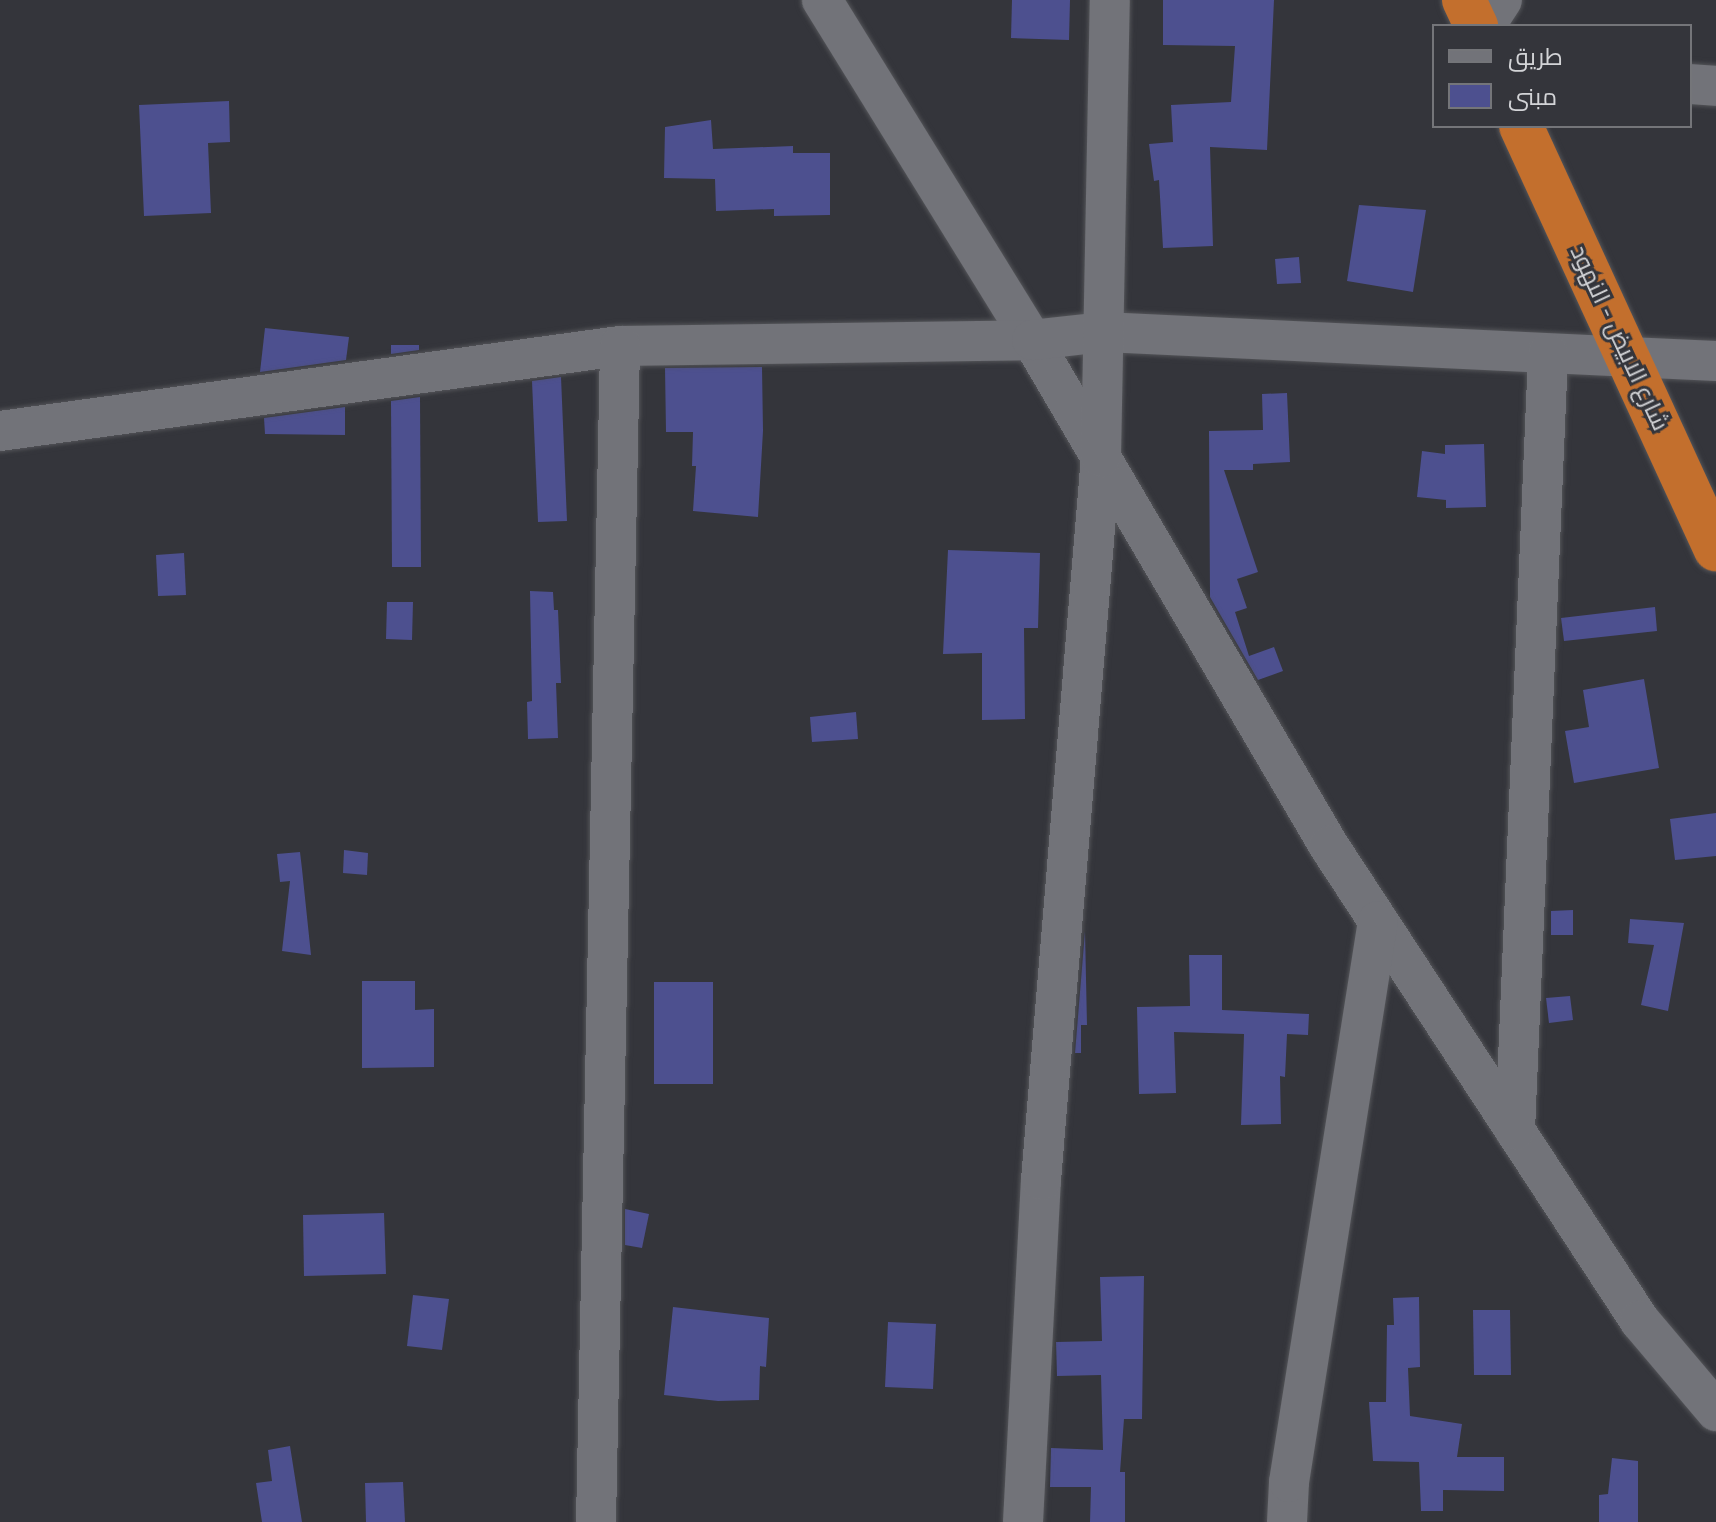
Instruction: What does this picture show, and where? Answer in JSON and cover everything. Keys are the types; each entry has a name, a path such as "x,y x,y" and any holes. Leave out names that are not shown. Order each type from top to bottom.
{"highway":[{"path":"1464,0 1475,24"},
{"name":"شارع الابيض - النهود","path":"1522,128 1716,549"}],"street":[{"path":"822,0 1032,340 1329,846 1640,1321 1716,1411"},
{"path":"1023,1522 1041,1180 1101,457 1110,0"},
{"path":"1486,24 1502,0"},
{"path":"1692,84 1716,86"},
{"path":"0,431 620,346 1032,340 1103,332 1716,361"},
{"path":"596,1522 620,346"},
{"path":"1515,1130 1548,354"},
{"path":"1287,1522 1289,1482 1378,921"}],"building":[{"path":"1012,0 1070,0 1069,40 1011,38"},
{"path":"1163,0 1274,0 1267,150 1210,147 1213,246 1163,248 1159,180 1154,181 1149,144 1173,142 1171,105 1231,102 1235,46 1163,45"},
{"path":"229,101 230,142 208,143 211,213 144,216 139,105"},
{"path":"711,120 713,149 793,146 793,153 830,153 830,215 774,216 774,209 716,211 715,179 664,178 665,127"},
{"path":"1359,205 1426,210 1413,292 1347,281"},
{"path":"1299,257 1301,283 1277,284 1275,259"},
{"path":"265,328 349,337 346,360 260,372"},
{"path":"391,345 419,345 419,350 391,354"},
{"path":"762,367 763,431 758,517 693,511 696,466 692,466 693,432 666,432 665,368"},
{"path":"561,377 567,521 538,522 532,381"},
{"path":"1287,393 1290,462 1253,464 1253,470 1224,470 1258,572 1237,579 1247,608 1235,612 1249,656 1274,647 1283,671 1258,680 1210,597 1209,431 1263,430 1262,394"},
{"path":"420,397 421,567 392,567 391,401"},
{"path":"345,407 345,435 265,434 264,418"},
{"path":"1484,444 1486,507 1446,508 1446,500 1417,497 1422,451 1445,454 1445,445"},
{"path":"948,550 1040,553 1038,628 1024,628 1025,719 982,720 982,653 943,654"},
{"path":"184,553 186,595 158,596 156,555"},
{"path":"530,591 553,592 554,610 558,610 561,683 556,683 558,738 528,739 527,702 532,701"},
{"path":"387,602 413,602 412,640 386,639"},
{"path":"1655,607 1657,631 1564,641 1561,618"},
{"path":"1644,679 1659,768 1574,783 1565,731 1589,727 1583,690"},
{"path":"856,712 858,739 812,742 810,717"},
{"path":"1716,813 1716,856 1675,860 1670,819"},
{"path":"344,850 368,853 367,875 343,873"},
{"path":"300,852 311,955 282,951 290,881 280,882 277,854"},
{"path":"1573,910 1573,935 1551,935 1551,911"},
{"path":"1630,919 1684,923 1668,1011 1641,1005 1654,945 1628,943"},
{"path":"1085,931 1087,1025 1081,1025 1081,1053 1075,1053"},
{"path":"1189,955 1222,955 1222,1010 1309,1014 1308,1035 1287,1034 1285,1077 1280,1076 1281,1124 1241,1125 1244,1034 1174,1032 1176,1093 1139,1094 1137,1007 1190,1006"},
{"path":"362,981 415,981 415,1010 434,1009 434,1067 362,1068"},
{"path":"654,982 713,982 713,1084 654,1084"},
{"path":"1570,996 1573,1020 1549,1023 1546,998"},
{"path":"625,1209 649,1214 642,1248 625,1245"},
{"path":"384,1213 386,1274 304,1276 303,1215"},
{"path":"1144,1276 1142,1419 1124,1419 1120,1472 1125,1472 1125,1522 1090,1522 1091,1487 1050,1487 1051,1448 1103,1450 1101,1375 1057,1376 1056,1342 1102,1341 1100,1277"},
{"path":"413,1295 449,1299 442,1350 407,1346"},
{"path":"1419,1297 1420,1367 1408,1368 1410,1416 1462,1424 1457,1457 1504,1457 1504,1491 1443,1490 1443,1511 1421,1511 1419,1462 1373,1461 1369,1402 1386,1402 1387,1325 1394,1325 1393,1298"},
{"path":"673,1307 769,1318 766,1367 760,1366 759,1400 718,1401 664,1395"},
{"path":"1473,1310 1510,1310 1511,1375 1474,1375"},
{"path":"888,1322 936,1324 933,1389 885,1387"},
{"path":"290,1446 302,1522 262,1522 256,1483 272,1481 268,1450"},
{"path":"1612,1458 1638,1461 1638,1522 1599,1522 1599,1495 1608,1494"},
{"path":"403,1482 405,1522 366,1522 365,1483"}]}
